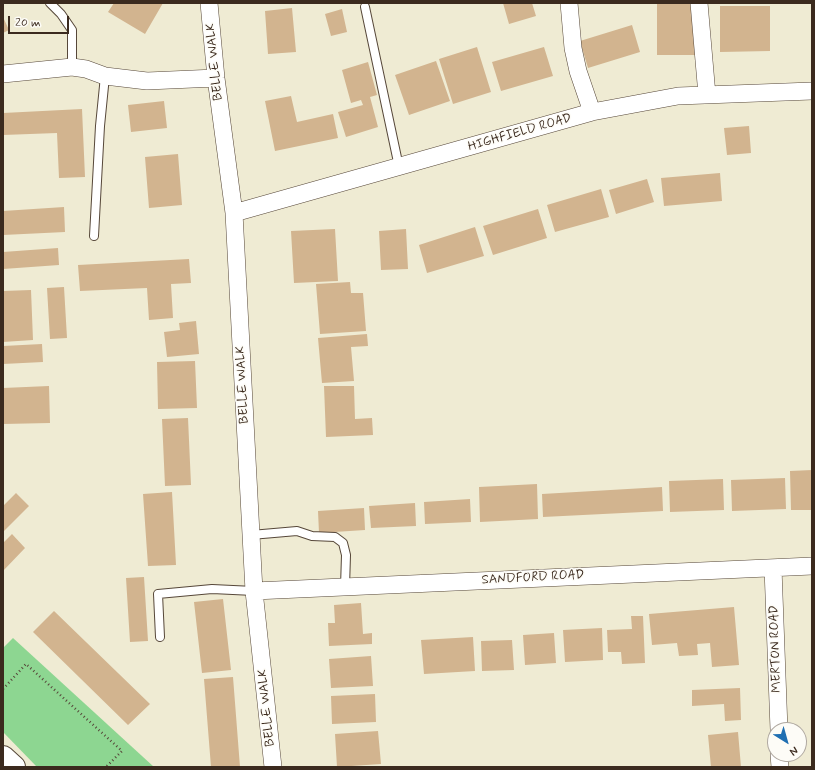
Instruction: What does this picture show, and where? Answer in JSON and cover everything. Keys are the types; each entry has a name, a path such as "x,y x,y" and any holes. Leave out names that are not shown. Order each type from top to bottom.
{"street":[{"name":"BELLE WALK","path":"209,3 216,78 234,213 254,591 273,767"},
{"path":"570,3 573,48 578,70 592,112"},
{"path":"699,3 707,95"},
{"path":"3,74 72,67 86,69 105,76 147,81 216,78"},
{"name":"HIGHFIELD ROAD","path":"234,213 592,112 678,96 812,91"},
{"name":"SANDFORD ROAD","path":"254,591 812,566"},
{"name":"MERTON ROAD","path":"773,568 779,722"},
{"path":"3,757 14,767"}],"lane":[{"path":"50,3 61,14 72,30 72,67"},
{"path":"365,6 399,167"},
{"path":"94,236 100,126 105,76"},
{"path":"251,535 297,531 312,536 335,536 343,543 346,555 345,587"},
{"path":"160,637 158,594 212,589 254,591"}],"path":[{"path":"3,689 26,664 122,751 106,767"}],"green space":[{"path":"13,638 154,767 37,767 3,732 3,648"}],"building":[{"path":"114,3 163,3 145,34 108,12"},
{"path":"503,3 532,3 536,16 509,24"},
{"path":"657,3 695,3 695,55 657,55"},
{"path":"720,6 770,6 770,51 720,52"},
{"path":"292,8 296,52 268,54 265,11"},
{"path":"342,9 347,32 331,36 325,14"},
{"path":"3,17 9,30 3,33"},
{"path":"632,25 640,52 588,68 580,41"},
{"path":"477,47 491,92 453,104 439,59"},
{"path":"544,47 553,76 501,91 492,62"},
{"path":"436,61 450,101 409,115 395,75"},
{"path":"368,62 377,95 370,97 378,127 346,137 338,112 363,105 361,100 351,103 342,70"},
{"path":"291,96 297,122 333,114 338,138 275,151 265,101"},
{"path":"164,101 167,128 131,132 128,105"},
{"path":"82,109 85,177 59,178 57,133 3,135 3,113"},
{"path":"749,126 751,153 727,155 724,128"},
{"path":"178,154 182,205 149,208 145,157"},
{"path":"720,173 722,201 664,206 661,178"},
{"path":"647,179 654,202 616,214 609,190"},
{"path":"601,189 609,217 555,232 547,205"},
{"path":"64,207 65,232 3,235 3,211"},
{"path":"538,209 547,238 493,255 483,226"},
{"path":"475,227 484,256 427,273 419,245"},
{"path":"335,229 338,281 294,283 291,231"},
{"path":"406,229 408,269 381,270 379,231"},
{"path":"58,248 59,265 3,269 3,252"},
{"path":"189,259 191,283 171,284 173,318 149,320 147,288 80,291 78,265"},
{"path":"350,282 351,293 363,293 366,331 320,334 316,284"},
{"path":"64,287 67,338 50,339 47,288"},
{"path":"31,290 33,340 3,342 3,291"},
{"path":"196,321 199,354 167,357 164,332 180,330 179,323"},
{"path":"367,334 368,346 351,347 354,381 322,383 318,338"},
{"path":"42,344 43,362 3,364 3,346"},
{"path":"195,361 197,408 158,409 157,362"},
{"path":"49,386 50,423 3,424 3,388"},
{"path":"324,386 354,386 355,419 372,418 373,435 326,437"},
{"path":"188,418 191,485 165,486 162,419"},
{"path":"812,470 812,510 791,510 790,471"},
{"path":"785,478 786,509 732,511 731,480"},
{"path":"723,479 724,510 670,512 669,481"},
{"path":"537,484 538,519 480,522 479,487"},
{"path":"662,487 663,511 543,517 542,494"},
{"path":"172,492 176,565 148,566 143,494"},
{"path":"16,493 29,506 3,532 3,506"},
{"path":"470,499 471,522 425,524 424,502"},
{"path":"415,503 416,526 371,528 369,506"},
{"path":"364,508 365,530 319,533 318,511"},
{"path":"12,534 25,548 3,571 3,543"},
{"path":"144,577 148,641 130,642 126,578"},
{"path":"223,599 231,670 202,673 194,602"},
{"path":"361,603 363,634 372,633 372,644 329,646 328,623 335,623 334,605"},
{"path":"734,607 739,665 712,667 710,643 697,644 698,655 679,656 677,643 652,645 649,614"},
{"path":"54,611 150,704 128,725 33,632"},
{"path":"631,616 643,616 645,663 622,664 621,652 608,652 607,630 632,629"},
{"path":"602,628 603,660 565,662 563,630"},
{"path":"554,633 556,663 525,665 523,635"},
{"path":"473,637 475,671 424,674 421,640"},
{"path":"512,640 514,670 482,671 481,641"},
{"path":"371,656 373,686 331,688 329,659"},
{"path":"233,677 240,767 211,767 204,679"},
{"path":"740,688 741,720 725,721 724,704 692,706 692,690"},
{"path":"375,694 376,722 332,724 331,696"},
{"path":"378,731 381,764 337,767 335,734"},
{"path":"738,732 741,767 711,767 708,735"}]}
